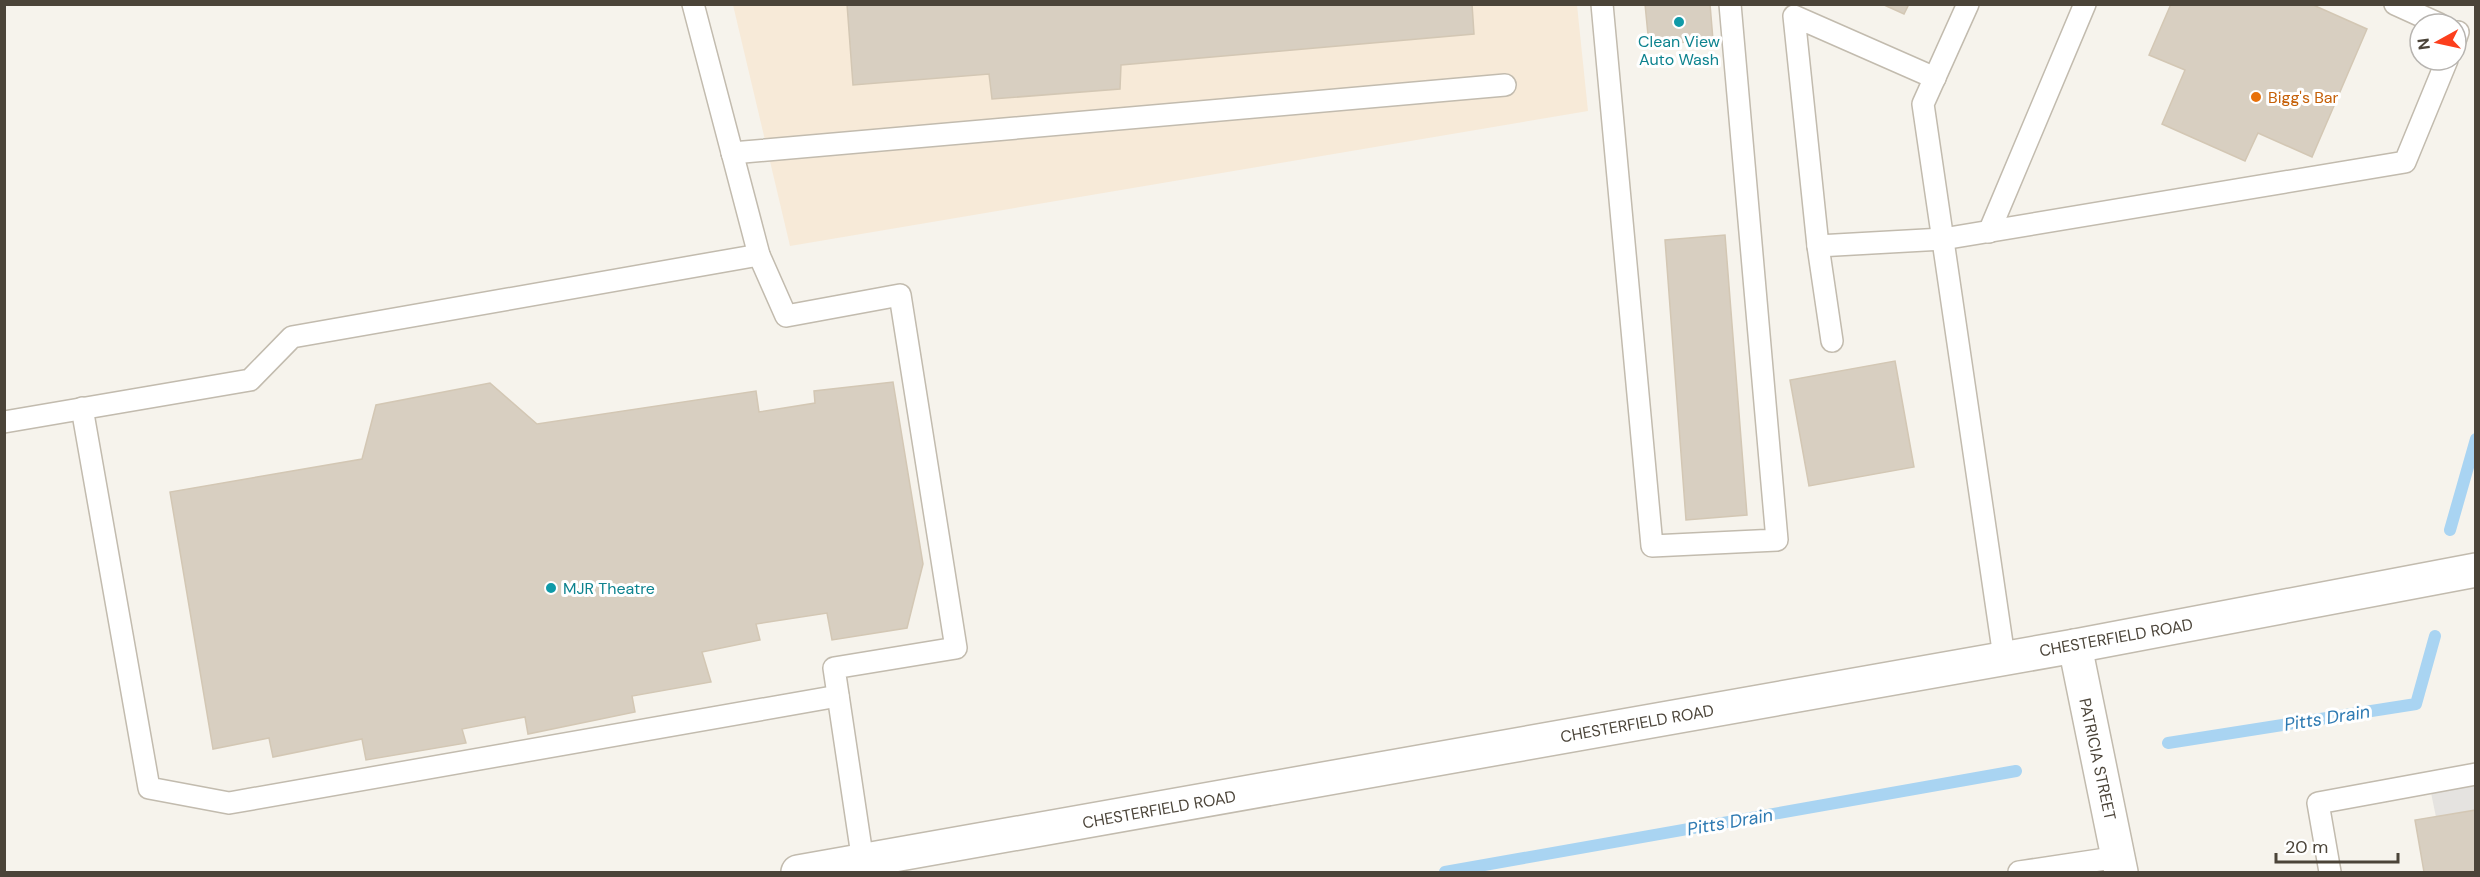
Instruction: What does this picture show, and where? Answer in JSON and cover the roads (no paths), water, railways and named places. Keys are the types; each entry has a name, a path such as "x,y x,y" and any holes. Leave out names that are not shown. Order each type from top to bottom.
{"street":[{"name":"CHESTERFIELD ROAD","path":"798,873 2075,646 2475,570"},
{"name":"PATRICIA STREET","path":"2075,646 2120,865"}],"lane":[{"path":"693,4 759,255 786,316 900,296 956,648 834,668 862,862"},
{"path":"1602,4 1652,546 1778,540 1730,4"},
{"path":"1968,4 1923,104 2004,657"},
{"path":"1989,232 2085,4"},
{"path":"2395,4 2413,12"},
{"path":"1832,341 1818,246 1794,16 1935,78"},
{"path":"1818,246 1943,239 2405,162 2442,72"},
{"path":"732,153 1505,85"},
{"path":"4,422 250,380 292,337 759,255"},
{"path":"82,408 149,788 229,803 838,696"},
{"path":"2330,873 2318,803 2475,774"},
{"path":"2019,873 2120,865"}],"waterway":[{"name":"Pitts Drain","path":"2450,530 2476,439"},
{"name":"Pitts Drain","path":"2168,743 2416,704 2435,636"},
{"name":"Pitts Drain","path":"1445,872 2016,771"}],"place":[{"name":"Clean View Auto Wash","path":"1679,22"},
{"name":"Bigg's Bar","path":"2256,97"},
{"name":"MJR Theatre","path":"551,588"}]}
